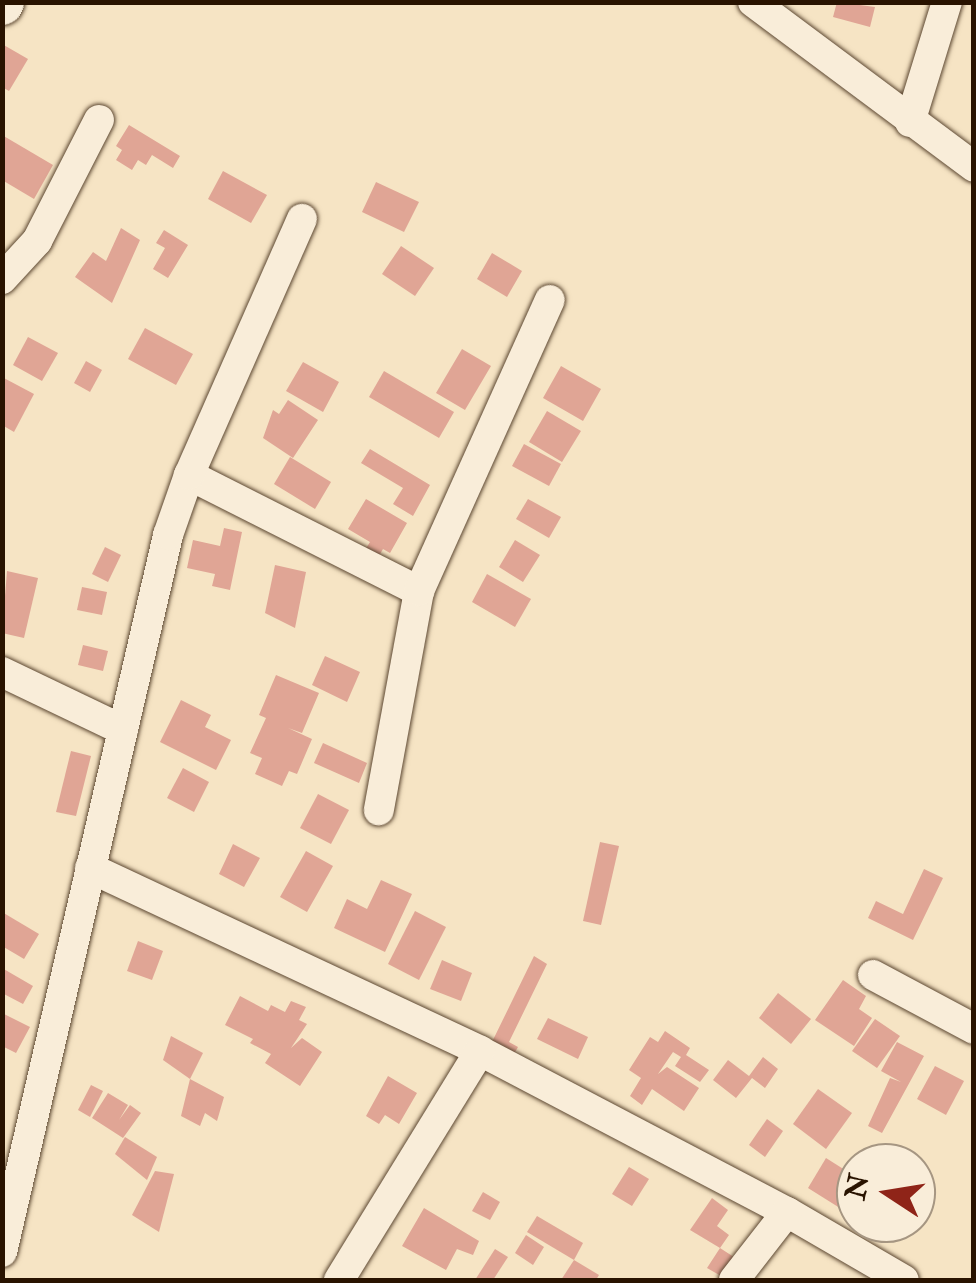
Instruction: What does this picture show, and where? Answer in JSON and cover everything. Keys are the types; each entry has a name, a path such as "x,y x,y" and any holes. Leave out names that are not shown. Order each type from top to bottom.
{"street":[{"path":"753,2 974,167"},
{"path":"910,122 946,2"},
{"path":"2,279 38,241 99,120"},
{"path":"2,1252 168,535 189,474 302,219"},
{"path":"379,810 419,591 550,300"},
{"path":"189,474 419,591"},
{"path":"2,672 123,730"},
{"path":"90,868 480,1051 788,1212 904,1280"},
{"path":"873,975 974,1029"},
{"path":"340,1280 480,1051"},
{"path":"734,1280 788,1212"}],"building":[{"path":"837,2 875,7 870,27 833,17"},
{"path":"2,44 28,59 9,91 2,87"},
{"path":"129,125 180,156 173,168 152,155 146,165 138,160 132,170 116,160 122,150 116,146"},
{"path":"2,135 53,165 34,199 2,180"},
{"path":"223,171 267,195 251,223 208,199"},
{"path":"376,182 419,202 404,232 362,212"},
{"path":"121,228 140,240 112,303 75,277 93,252 106,261"},
{"path":"164,230 188,245 168,278 153,269 165,248 156,243"},
{"path":"401,246 434,268 415,296 382,274"},
{"path":"492,253 522,271 507,297 477,279"},
{"path":"145,328 193,354 176,385 128,359"},
{"path":"28,337 58,353 42,381 13,365"},
{"path":"462,349 491,366 465,410 436,393"},
{"path":"86,361 102,370 90,392 74,383"},
{"path":"303,362 339,382 323,412 286,391"},
{"path":"561,366 601,389 583,421 543,398"},
{"path":"384,371 454,412 439,438 369,397"},
{"path":"2,377 34,394 14,432 2,425"},
{"path":"288,400 318,420 293,458 263,438 273,410 279,414"},
{"path":"547,411 581,431 562,462 529,442"},
{"path":"524,444 561,464 549,486 512,466"},
{"path":"370,449 430,485 413,516 393,504 403,488 361,463"},
{"path":"290,457 331,482 315,509 274,484"},
{"path":"366,499 407,523 390,553 383,549 373,566 360,558 370,542 348,529"},
{"path":"528,499 561,517 549,538 516,519"},
{"path":"224,528 242,532 230,590 212,586 215,574 187,568 193,540 220,546"},
{"path":"515,540 540,555 523,582 499,567"},
{"path":"105,547 121,555 108,582 92,574"},
{"path":"275,565 306,572 295,628 265,613"},
{"path":"7,571 38,578 24,638 2,633"},
{"path":"487,574 531,599 515,627 472,602"},
{"path":"82,587 107,592 102,615 77,610"},
{"path":"83,645 108,651 103,671 78,665"},
{"path":"325,656 360,672 347,702 312,685"},
{"path":"276,675 319,693 302,733 288,728 312,739 297,774 289,771 282,786 255,774 262,758 250,753 266,718 259,715"},
{"path":"181,700 211,715 205,727 231,740 216,770 160,742"},
{"path":"323,743 367,763 359,783 314,763"},
{"path":"71,751 91,756 76,816 56,812"},
{"path":"183,768 209,782 194,812 167,798"},
{"path":"318,794 349,810 331,844 300,828"},
{"path":"600,842 619,846 601,925 583,921"},
{"path":"233,844 260,858 244,887 219,874"},
{"path":"306,851 333,866 307,912 280,897"},
{"path":"924,869 943,878 913,940 868,918 876,901 903,914"},
{"path":"381,880 412,894 385,952 334,928 347,899 367,909"},
{"path":"415,911 446,927 419,980 388,964"},
{"path":"2,912 39,934 24,959 2,946"},
{"path":"138,941 163,951 152,980 127,971"},
{"path":"534,956 547,964 509,1042 518,1047 514,1054 492,1042"},
{"path":"442,960 472,973 461,1001 430,989"},
{"path":"2,968 33,986 23,1004 2,993"},
{"path":"843,980 866,996 859,1009 872,1018 854,1046 815,1020"},
{"path":"778,993 811,1019 791,1044 759,1018"},
{"path":"240,996 268,1011 271,1005 285,1012 291,1001 306,1007 299,1020 307,1024 291,1048 302,1038 322,1052 300,1086 265,1063 271,1054 250,1043 253,1039 225,1025"},
{"path":"2,1013 30,1027 16,1053 2,1046"},
{"path":"548,1018 588,1037 578,1059 537,1039"},
{"path":"875,1019 900,1036 877,1068 852,1051"},
{"path":"665,1031 690,1048 686,1055 709,1070 700,1082 675,1066 681,1057 673,1052 658,1074 667,1067 699,1088 684,1111 652,1089 642,1105 630,1096 641,1078 629,1070 650,1037 658,1042"},
{"path":"171,1036 203,1053 190,1079 163,1060"},
{"path":"897,1042 924,1056 882,1133 868,1126 890,1078 901,1082 881,1071"},
{"path":"763,1057 778,1069 765,1088 752,1078 736,1098 713,1080 728,1060 749,1076"},
{"path":"935,1066 964,1081 946,1115 917,1099"},
{"path":"388,1076 417,1093 399,1124 385,1115 379,1124 366,1116"},
{"path":"190,1079 224,1097 217,1121 205,1113 200,1126 181,1116"},
{"path":"91,1085 103,1091 90,1117 78,1110"},
{"path":"818,1089 852,1113 826,1149 793,1124"},
{"path":"108,1093 128,1105 119,1120 130,1105 141,1113 123,1138 92,1118"},
{"path":"767,1119 783,1131 765,1157 749,1145"},
{"path":"125,1137 157,1157 147,1180 115,1154"},
{"path":"826,1158 836,1164 836,1206 808,1188"},
{"path":"629,1167 649,1179 632,1206 612,1194"},
{"path":"155,1171 174,1174 159,1232 132,1215"},
{"path":"483,1192 500,1202 490,1220 472,1211"},
{"path":"712,1198 728,1210 717,1226 729,1235 720,1248 690,1230"},
{"path":"424,1208 479,1241 473,1255 457,1249 446,1270 402,1246"},
{"path":"537,1216 583,1243 574,1260 527,1232"},
{"path":"526,1235 544,1247 533,1265 515,1253"},
{"path":"720,1248 740,1261 728,1280 707,1268"},
{"path":"495,1249 508,1257 493,1280 475,1280"},
{"path":"574,1260 599,1275 596,1280 561,1280"}]}
